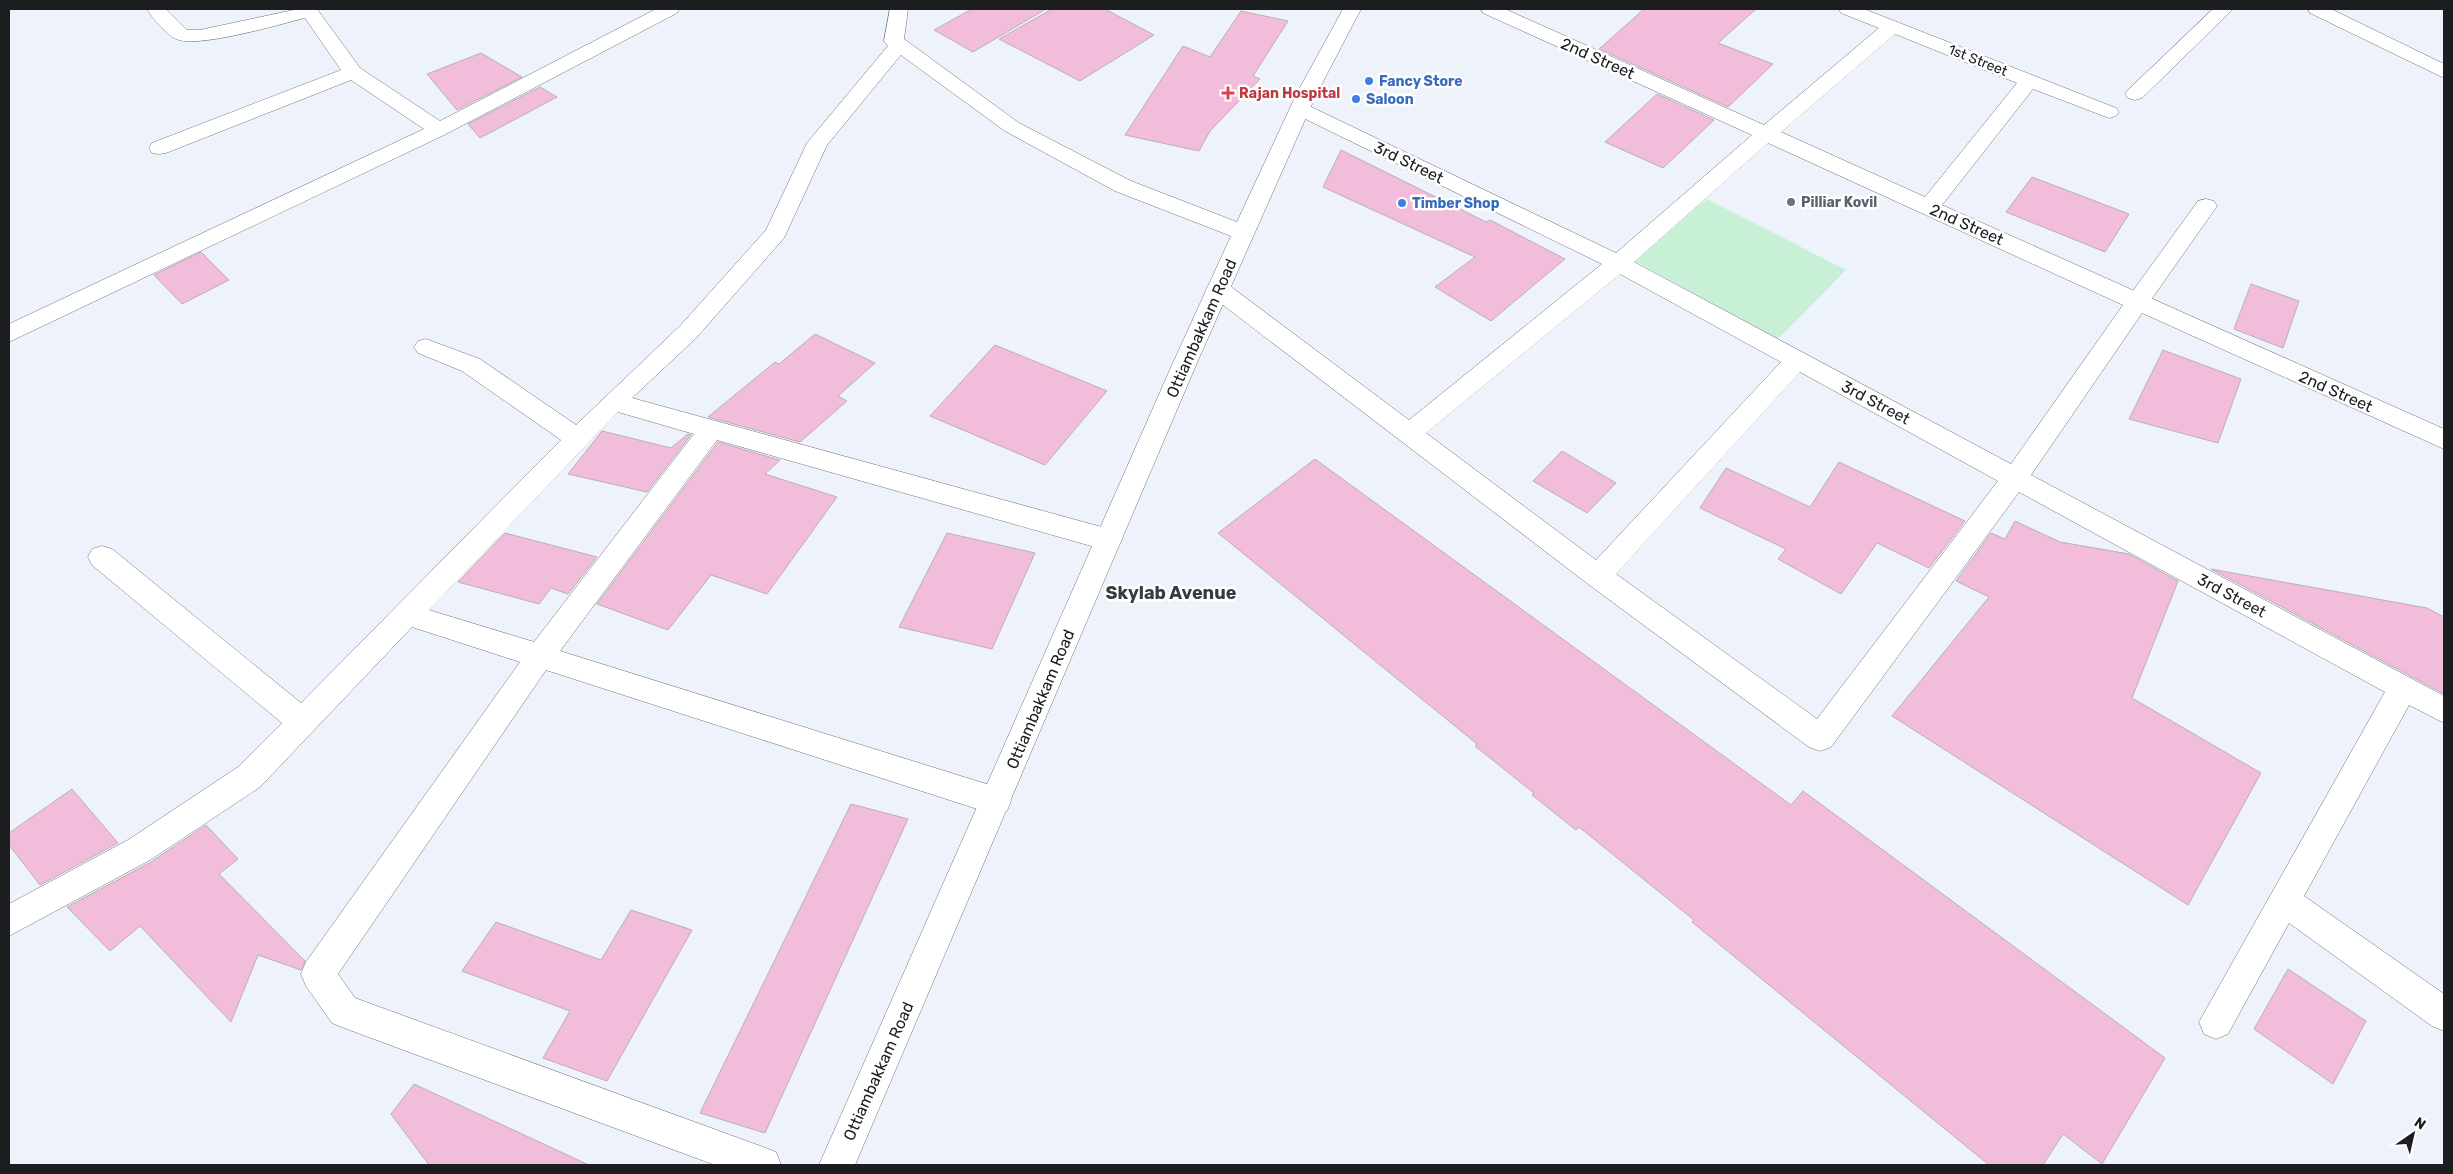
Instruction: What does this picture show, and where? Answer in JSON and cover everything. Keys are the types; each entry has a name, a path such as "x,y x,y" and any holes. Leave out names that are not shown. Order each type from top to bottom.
{"street":[{"path":"156,9 182,35 200,36 308,10 353,72 439,130"},
{"path":"9,334 439,130 670,9"},
{"path":"899,9 894,41 1012,127 1124,186 1244,233"},
{"name":"Ottiambakkam Road","path":"1303,102 1331,9"},
{"name":"Ottiambakkam Road","path":"837,1165 1218,290 1303,102 1352,9"},
{"name":"2nd Street","path":"1490,9 2444,440"},
{"name":"1st Street","path":"1848,9 2109,112"},
{"path":"2135,94 2224,9"},
{"path":"2317,9 2444,72"},
{"path":"1409,433 1618,263 1894,26"},
{"path":"9,921 139,850 249,777 577,438 688,332 776,233 817,143 899,45"},
{"path":"159,148 353,72"},
{"path":"1929,207 2029,80"},
{"name":"3rd Street","path":"1303,102 1618,263 2444,710"},
{"path":"1218,290 1598,576 1820,738 2015,478 2206,206"},
{"path":"426,347 471,365 577,438"},
{"path":"1598,576 1796,360"},
{"path":"613,402 1109,540"},
{"path":"712,429 540,656 318,974 344,1011 763,1165"},
{"path":"102,557 303,722"},
{"path":"407,614 996,801"},
{"path":"2216,1022 2403,688"},
{"path":"2284,901 2444,1014"}],"green space":[{"path":"1707,199 1846,270 1778,339 1626,256"}],"building":[{"path":"972,9 1046,9 973,52 934,30"},
{"path":"1052,9 1105,9 1154,35 1080,81 999,39"},
{"path":"1644,9 1756,9 1718,43 1773,64 1728,107 1599,49"},
{"path":"1241,11 1288,21 1253,76 1260,79 1210,131 1199,151 1125,135 1183,46 1210,57"},
{"path":"481,53 522,77 457,110 427,74"},
{"path":"540,87 557,97 480,138 468,124"},
{"path":"1657,94 1714,120 1663,168 1605,142"},
{"path":"1341,150 1486,222 1490,220 1565,259 1491,321 1435,287 1475,257 1323,187"},
{"path":"2032,177 2129,214 2105,252 2006,212"},
{"path":"201,252 229,280 182,304 154,275"},
{"path":"2251,284 2299,301 2283,348 2234,329"},
{"path":"815,334 875,363 838,396 847,401 800,442 708,417 775,362 779,364"},
{"path":"995,345 1107,391 1045,465 930,416"},
{"path":"2163,350 2241,379 2218,443 2129,419"},
{"path":"602,431 671,448 688,434 691,435 647,492 568,474"},
{"path":"718,442 780,460 765,474 837,497 767,594 711,575 668,630 597,604"},
{"path":"1562,451 1616,483 1587,513 1533,481"},
{"path":"1315,459 1791,805 1803,791 2165,1058 2102,1164 2063,1134 2043,1165 1989,1165 1692,922 1694,920 1579,827 1576,830 1532,795 1534,793 1475,746 1477,744 1218,533"},
{"path":"1839,462 1965,521 1929,568 1877,543 1841,594 1778,559 1786,549 1700,508 1726,468 1810,507"},
{"path":"2015,521 2060,542 2129,554 2178,581 2132,698 2261,773 2188,905 1892,716 1989,597 1956,581 1991,533 2005,539"},
{"path":"505,533 597,557 568,594 551,588 539,604 458,582"},
{"path":"947,533 1035,553 992,649 899,627"},
{"path":"2211,569 2427,608 2444,617 2444,694"},
{"path":"72,789 118,843 40,885 9,845 9,833"},
{"path":"851,804 908,819 765,1133 700,1113"},
{"path":"206,825 238,859 219,874 305,961 301,970 258,955 231,1022 140,926 110,951 67,907 151,862"},
{"path":"631,910 692,930 607,1081 543,1058 570,1011 462,971 496,922 601,960"},
{"path":"2288,969 2366,1021 2333,1084 2254,1029"},
{"path":"414,1084 589,1165 429,1165 391,1114"}],"place":[{"name":"Fancy Store","path":"1369,81"},
{"name":"Rajan Hospital","path":"1228,93"},
{"name":"Saloon","path":"1356,99"},
{"name":"Pilliar Kovil","path":"1791,202"},
{"name":"Timber Shop","path":"1402,203"}],"district":[{"name":"Skylab Avenue","path":"1171,593"}]}
